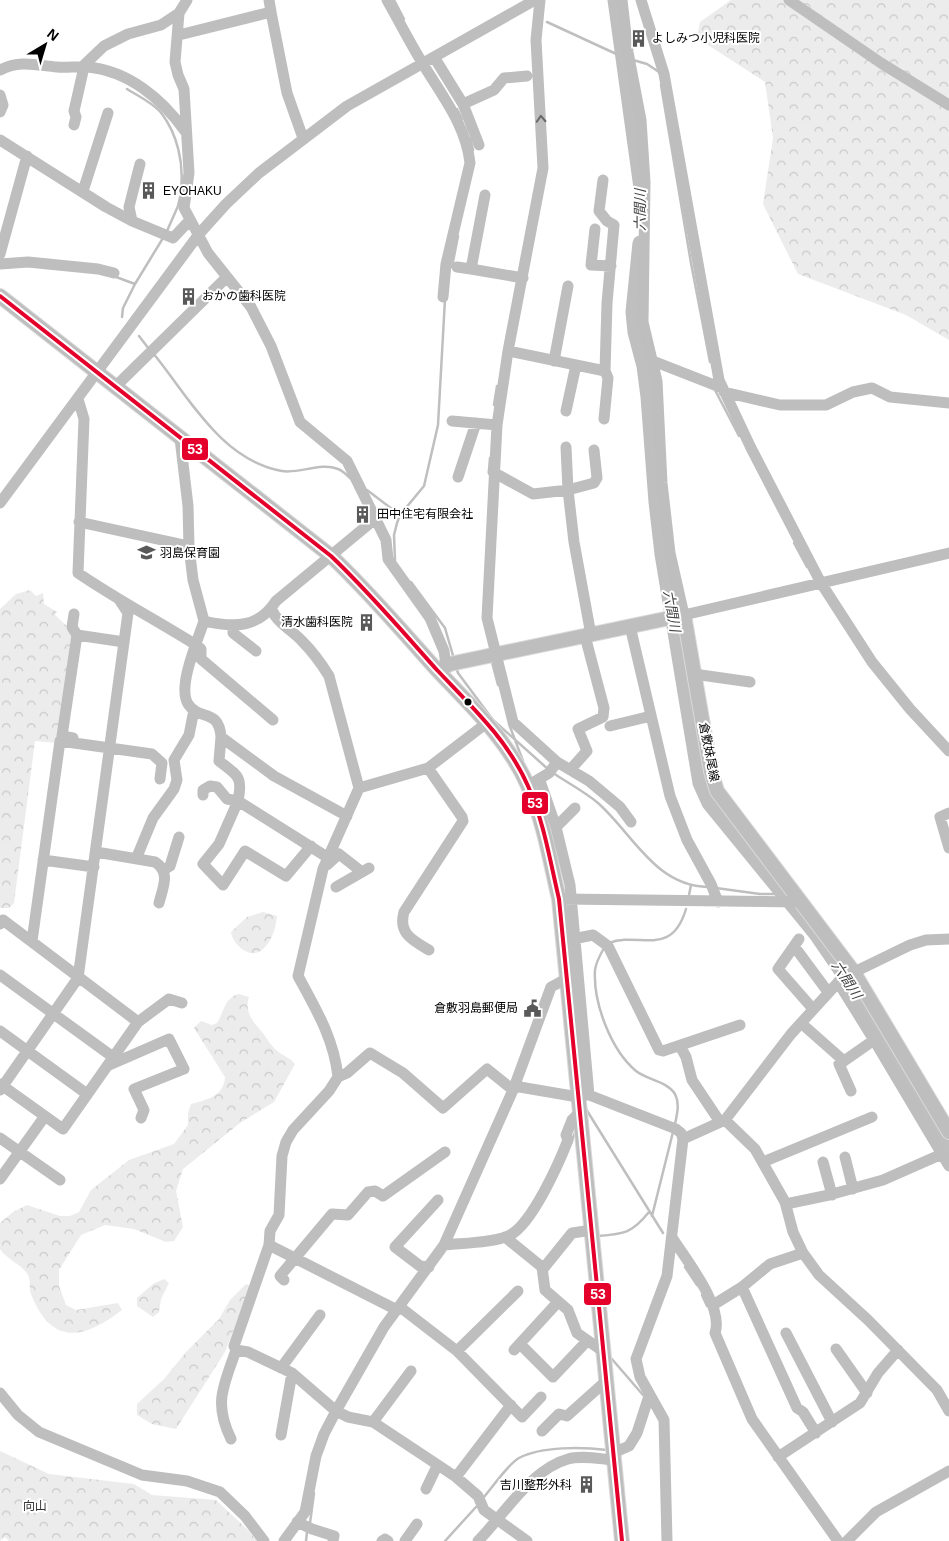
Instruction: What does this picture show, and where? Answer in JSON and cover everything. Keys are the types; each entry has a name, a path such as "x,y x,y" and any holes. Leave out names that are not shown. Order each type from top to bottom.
{"main road":[{"path":"0,296 331,556 449,666 510,755 545,773 540,816 565,899 568,940 566,979 583,1095 579,1113 622,1541"},
{"path":"449,666 677,616"},
{"name":"倉敷妹尾線","path":"677,616 694,674 711,771 717,791 799,902 949,1132"}],"street":[{"path":"74,125 76,117 74,111 83,67 104,46 128,34 161,25 179,13 187,0"},
{"path":"269,0 287,93 303,138"},
{"path":"387,0 463,132 469,150 470,164 446,264 443,298"},
{"path":"0,503 199,234 226,204 259,173 347,106 536,0"},
{"path":"540,0 536,40 544,168 520,277 493,425 487,618 513,722 545,773 570,885 565,899 714,893 782,903 799,902"},
{"path":"622,0 629,58 641,120 645,182 643,322 657,381 662,483 677,616 949,552"},
{"path":"641,0 664,74 723,390 808,562 821,583 872,662 949,751"},
{"path":"790,0 881,63 949,105"},
{"path":"179,35 270,12"},
{"path":"179,13 179,35 175,62 184,89 189,173 184,208 208,253 251,307 271,346 300,422 347,461 386,540 388,559 430,618 449,666"},
{"path":"434,56 463,104 479,144"},
{"path":"0,70 14,64 83,67 107,71 132,82 169,109 185,131"},
{"path":"463,104 494,90 504,78 527,76"},
{"path":"0,95 3,105 0,112"},
{"path":"169,109 184,98"},
{"path":"82,192 108,113"},
{"path":"0,140 132,221 173,238 190,220"},
{"path":"0,254 27,156"},
{"path":"132,221 129,207 140,164"},
{"path":"603,180 599,211 606,221 614,225 605,371 608,378 604,419"},
{"path":"471,270 485,195"},
{"path":"595,229 591,265 611,266"},
{"path":"0,264 28,262 98,269 114,273"},
{"path":"457,267 520,277"},
{"path":"115,387 228,277"},
{"path":"554,360 568,286"},
{"path":"508,351 605,371"},
{"path":"653,361 708,382 723,390 780,406 826,405 854,392 872,388 890,397 949,403"},
{"path":"566,411 576,365"},
{"path":"78,399 84,419 78,573 120,601 137,608 196,645 201,649 201,659 273,720"},
{"path":"452,421 493,425"},
{"path":"458,477 476,423"},
{"path":"180,438 188,506 189,546 194,580 204,621 196,645 185,693 188,703 194,710 211,716 221,728 222,737 219,761 239,778 241,783 238,801 218,844 203,864 223,885 245,851 286,876 311,846"},
{"path":"566,447 568,490 574,542 588,635 604,708 603,718 578,729 588,752 570,770"},
{"path":"493,472 533,494 568,490 594,483 597,478 594,450"},
{"path":"204,621 232,626 248,624 272,610 276,601 375,519"},
{"path":"79,522 189,546"},
{"path":"120,601 128,613 78,978 1,1087 63,1129 138,1022 169,1000 182,1003"},
{"path":"272,610 274,616 301,639 319,660 329,676 359,788 322,869 298,976 326,1029 335,1054 338,1077"},
{"path":"74,614 72,627 77,635 62,736 152,754 162,762 160,778"},
{"path":"232,626 233,633 256,651"},
{"path":"630,626 670,796 687,840 714,893"},
{"path":"77,635 124,642"},
{"path":"694,674 750,682"},
{"path":"136,859 152,818 174,789 177,780 174,760 189,734 194,710"},
{"path":"610,726 651,716"},
{"path":"359,788 428,768 488,722"},
{"path":"222,737 274,776 347,816"},
{"path":"32,941 60,741 110,746"},
{"path":"428,768 463,821 404,912 401,922 404,932 412,940 429,950"},
{"path":"545,773 570,770 589,781 620,807 631,822"},
{"path":"202,795 203,790 210,786 217,787 226,799 238,801 327,857"},
{"path":"556,827 575,808"},
{"path":"949,813 940,817 949,848"},
{"path":"164,870 170,866 179,837"},
{"path":"96,852 155,862 164,870 166,876 159,902"},
{"path":"322,869 339,854 365,870 336,887"},
{"path":"43,860 94,867"},
{"path":"0,924 3,920 138,1022"},
{"path":"583,1095 568,940 593,935 607,945 659,1050 663,1052 740,1025"},
{"path":"683,1139 722,1121 801,1023 828,992 846,976 910,945 926,940 949,939"},
{"path":"813,1009 778,969 796,942 828,992"},
{"path":"0,975 53,1014 110,1062"},
{"path":"846,976 874,1040 949,1166"},
{"path":"284,1541 307,1504 312,1473 321,1441 336,1411 372,1345 444,1245 514,1088 551,987 566,979"},
{"path":"801,1023 844,1061"},
{"path":"0,1031 88,1094"},
{"path":"110,1062 169,1039 184,1069 134,1089 144,1110 141,1118"},
{"path":"851,1091 839,1064 874,1040"},
{"path":"680,1046 686,1057 692,1080 722,1121 755,1148 786,1204 794,1232 803,1253 818,1275 898,1350 937,1390 949,1411"},
{"path":"231,1439 222,1421 220,1402 236,1350 234,1346 270,1245 270,1231 279,1215 282,1156 286,1142 294,1130 329,1091 338,1077 347,1073 370,1053 403,1072 443,1108 487,1069 514,1088 583,1095 674,1128 681,1133 683,1139 673,1239 667,1276 636,1359 637,1367 649,1396 658,1406 664,1420 667,1541"},
{"path":"444,1245 505,1237 515,1232 555,1171 568,1140 566,1135 572,1120 579,1113"},
{"path":"0,1179 45,1116"},
{"path":"763,1162 872,1117"},
{"path":"0,1138 60,1180"},
{"path":"284,1280 280,1276 332,1214 348,1215 368,1192 375,1191 383,1196 445,1152"},
{"path":"786,1204 832,1195 883,1180 942,1154"},
{"path":"845,1157 853,1189"},
{"path":"822,1162 832,1195"},
{"path":"429,1267 420,1266 395,1247 438,1200"},
{"path":"592,1230 572,1233 543,1269 542,1284 568,1310 578,1333 587,1342 604,1352"},
{"path":"505,1237 543,1269"},
{"path":"673,1239 713,1305 718,1324 715,1333 752,1419 838,1541"},
{"path":"270,1245 398,1308 457,1351 522,1417 540,1397"},
{"path":"713,1305 742,1287 770,1264 803,1253"},
{"path":"742,1287 797,1408 803,1412 816,1433"},
{"path":"457,1351 518,1291"},
{"path":"558,1302 517,1347 553,1376 587,1342"},
{"path":"281,1435 286,1370 320,1315"},
{"path":"786,1333 832,1422"},
{"path":"836,1349 867,1393"},
{"path":"236,1350 248,1352 286,1370 336,1411 348,1417 373,1422 456,1477 478,1496 484,1510 527,1541"},
{"path":"778,1457 860,1403 878,1373 898,1350"},
{"path":"373,1422 411,1371"},
{"path":"542,1431 559,1414 567,1416 606,1381"},
{"path":"0,1393 18,1415 39,1432 142,1475 187,1481 220,1492 245,1516 264,1541"},
{"path":"478,1541 498,1521 516,1495 555,1464 569,1458 614,1456 628,1446 637,1434 649,1396"},
{"path":"456,1477 511,1405"},
{"path":"426,1489 437,1466"},
{"path":"847,1541 876,1512 949,1471"},
{"path":"297,1522 334,1536 333,1541"},
{"path":"405,1541 417,1524"},
{"path":"382,1541 385,1539 388,1541"}],"green space":[{"path":"731,0 949,0 949,340 906,315 798,274 763,204 773,138 765,82 697,38 700,22"},
{"path":"30,590 36,596 43,593 44,604 57,612 55,615 69,628 74,638 57,743 35,741 14,903 9,908 0,908 0,609 16,594"},
{"path":"263,912 277,916 276,925 269,942 258,952 253,953 243,950 235,942 231,932 247,917"},
{"path":"239,994 249,997 248,1007 250,1016 272,1046 295,1064 274,1102 240,1123 183,1169 176,1191 183,1227 174,1241 166,1242 134,1229 105,1225 81,1235 59,1270 59,1286 66,1305 76,1310 118,1303 122,1310 108,1320 82,1332 70,1333 59,1330 49,1323 39,1311 31,1294 28,1275 0,1249 0,1223 13,1212 27,1205 60,1216 70,1216 79,1212 91,1190 129,1160 174,1144 188,1125 188,1113 191,1104 214,1096 222,1089 224,1083 225,1077 194,1028 201,1021 212,1025 217,1023 231,998"},
{"path":"164,1279 169,1283 161,1299 159,1312 153,1317 137,1306 137,1298 153,1284"},
{"path":"246,1284 250,1288 225,1352 176,1429 152,1424 137,1415 137,1404 164,1379 186,1352 219,1319 230,1300"},
{"name":"向山","path":"0,1451 49,1474 134,1484 152,1495 216,1500 257,1541 9,1541 5,1537 0,1541"}],"waterway":[{"path":"394,0 404,19"},
{"name":"六間川","path":"615,0 641,188"},
{"path":"547,22 625,58"},
{"path":"633,60 647,64 659,72"},
{"path":"661,85 710,362"},
{"path":"127,89 155,107 172,130 180,159 181,188"},
{"path":"457,109 462,119"},
{"path":"470,138 473,150"},
{"path":"167,231 178,206 181,193"},
{"path":"452,267 458,236"},
{"path":"116,277 135,284 163,238"},
{"name":"六間川","path":"640,243 633,312 635,332 644,366 648,397 662,554 700,783 709,803 816,934 853,988 949,1148"},
{"path":"122,317 123,308 135,284"},
{"path":"395,560 394,535 397,523 400,515 424,486 438,425 445,299"},
{"path":"139,336 149,349"},
{"path":"153,353 208,424 241,454 260,465 282,471 331,467 341,470 350,478"},
{"path":"494,405 497,386"},
{"path":"715,390 739,436"},
{"path":"489,470 490,458"},
{"path":"367,490 400,515"},
{"path":"794,543 807,567"},
{"path":"411,582 445,628 454,659"},
{"path":"492,662 498,685"},
{"path":"456,667 458,673 493,720 549,770"},
{"path":"509,724 523,761"},
{"path":"553,773 598,803 659,868 673,878 689,884 708,887"},
{"path":"689,895 691,885"},
{"path":"716,888 760,894 781,894"},
{"path":"609,943 620,940 663,939 672,934 680,924 686,909"},
{"path":"604,948 595,970 595,983 605,1025 619,1051 636,1071 662,1083 675,1094 678,1105 675,1124"},
{"path":"586,1109 663,1233"},
{"path":"572,1140 576,1130"},
{"path":"652,1216 673,1132"},
{"path":"598,1236 627,1231 638,1224 649,1212"},
{"path":"685,1267 697,1285"},
{"path":"702,1295 707,1306"},
{"path":"611,1358 643,1395"},
{"path":"483,1498 510,1465 528,1454 563,1448 607,1450"},
{"path":"310,1523 314,1493"},
{"path":"445,1541 476,1507"},
{"path":"306,1541 307,1532"}],"transit line":[{"name":"53","path":"0,296 331,556 488,724 520,769 534,800 559,899 622,1541"}],"place":[{"name":"よしみつ小児科医院","path":"638,38"},
{"name":"EYOHAKU","path":"149,191"},
{"name":"おかの歯科医院","path":"188,296"},
{"name":"田中住宅有限会社","path":"363,514"},
{"name":"羽島保育園","path":"146,553"},
{"name":"清水歯科医院","path":"367,622"},
{"name":"倉敷羽島郵便局","path":"532,1008"},
{"name":"吉川整形外科","path":"586,1485"}]}
